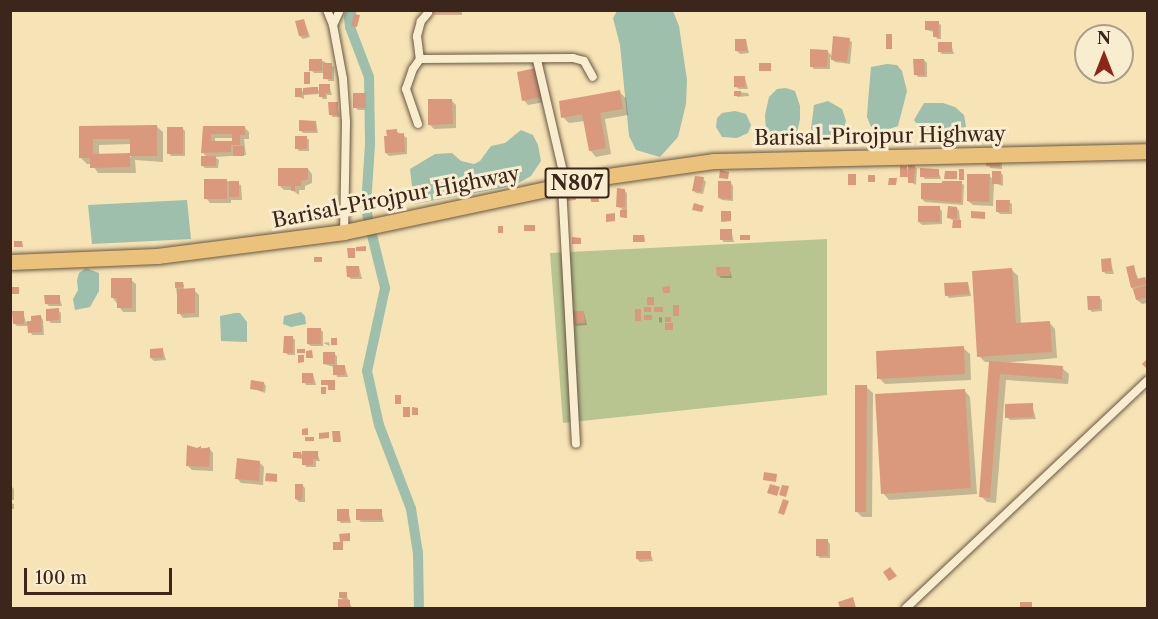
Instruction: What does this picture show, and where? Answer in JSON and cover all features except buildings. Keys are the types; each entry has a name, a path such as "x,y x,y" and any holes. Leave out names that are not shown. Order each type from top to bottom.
{"highway":[{"name":"Barisal-Pirojpur Highway","path":"10,262 157,256 344,232 564,185 713,161 1148,151"}],"street":[{"path":"327,10 333,25 343,79 346,122 344,232"},
{"path":"333,25 340,10"},
{"path":"418,124 406,89 413,69 420,59 417,36 420,21 428,14"},
{"path":"420,59 573,58 584,61 593,77"},
{"path":"537,60 564,185 576,444"},
{"path":"906,609 1148,380"}],"green space":[{"path":"827,239 827,395 563,423 550,253"}],"shaded area":[{"path":"617,11 673,11 679,26 687,80 686,104 678,137 660,157 636,150 629,136 620,45 613,18"},
{"path":"897,65 902,71 907,91 898,126 884,131 871,127 867,117 871,67"},
{"path":"786,88 795,91 800,106 800,119 797,133 783,138 766,133 765,115 769,97 777,89"},
{"path":"828,101 842,109 846,121 843,131 837,137 815,135 811,129 814,105"},
{"path":"924,103 943,103 955,107 964,115 966,126 961,136 943,140 924,134 914,120"},
{"path":"735,111 746,114 751,125 748,133 737,138 722,137 716,127 717,118 722,113"},
{"path":"521,130 533,135 538,145 541,161 531,176 513,186 414,204 410,169 435,154 452,153 461,161 474,164 480,161 491,146 505,143"},
{"path":"187,200 191,239 92,244 88,205"},
{"path":"86,268 99,273 99,291 90,307 75,310 73,299 78,290 77,280 79,273"},
{"path":"301,312 305,316 306,324 291,327 283,324 284,316"},
{"path":"240,313 247,322 247,342 221,341 220,316"}],"waterway":[{"path":"352,10 349,17 350,27 369,77 370,144 366,206 368,218"},
{"path":"372,235 385,288 367,371 379,425 411,509 418,553 419,608"}]}
